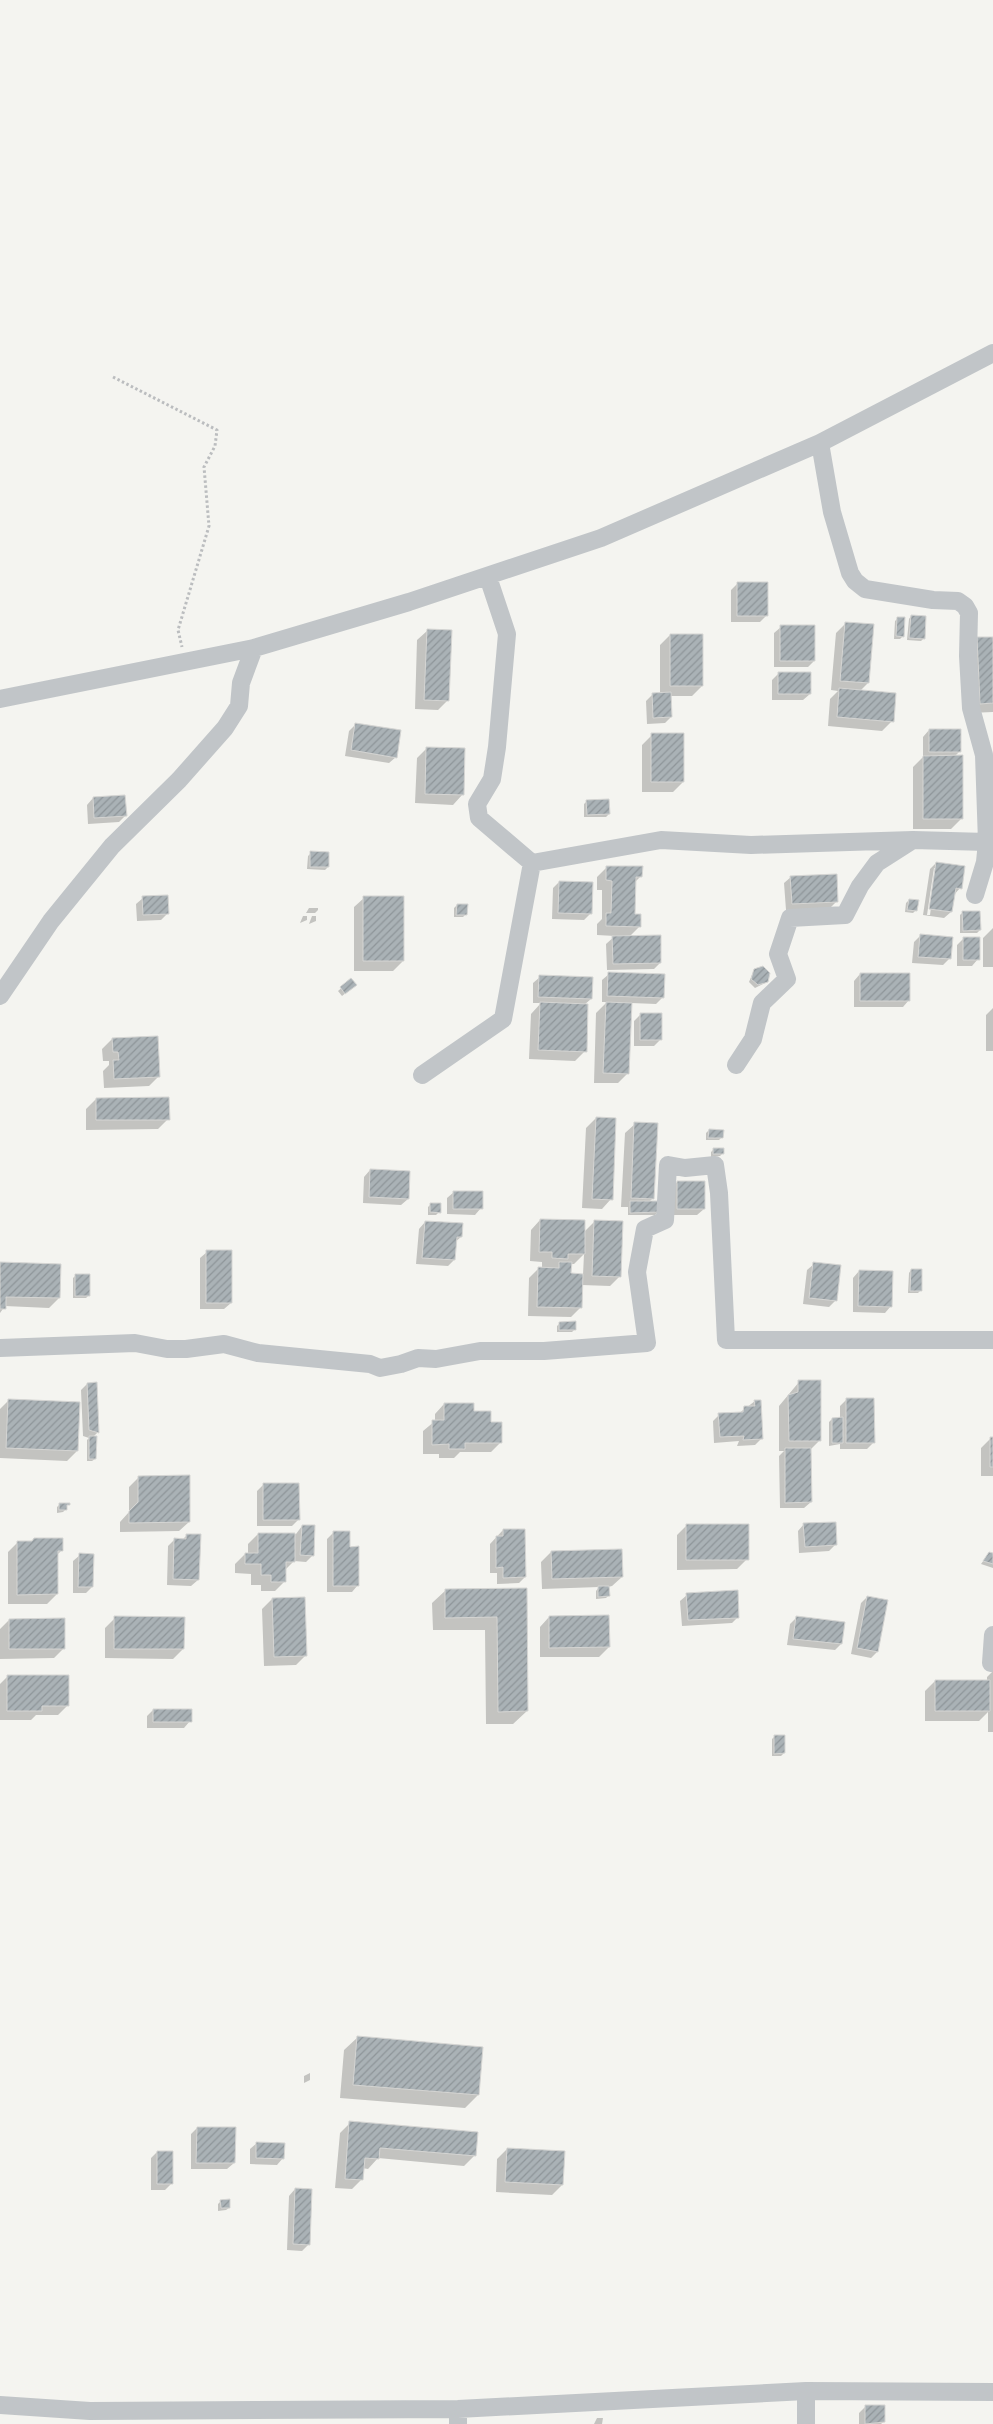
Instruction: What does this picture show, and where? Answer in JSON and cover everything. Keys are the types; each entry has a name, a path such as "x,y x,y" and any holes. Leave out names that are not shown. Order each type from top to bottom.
{"street":[{"path":"0,699 254,648 409,602 601,538 820,443 993,353"},
{"path":"820,443 832,512 850,573 855,581 865,589 933,600 958,601 965,606 969,613 968,656 971,708 984,755 990,841 975,895"},
{"path":"490,583 508,634 492,779 477,804 479,818 532,864"},
{"path":"0,996 51,921 112,846 179,780 225,728 239,706 241,683 254,648"},
{"path":"532,864 660,840 751,845 913,840 990,841"},
{"path":"736,1065 753,1039 762,1003 787,978 778,954 790,918 845,915 860,886 877,864 913,840"},
{"path":"422,1075 503,1019 532,864"},
{"path":"0,1348 135,1342 167,1349 186,1349 224,1344 258,1353 370,1364 380,1368 418,1358 436,1359 480,1351 544,1351 647,1343 637,1272 645,1229 664,1220 668,1165 685,1168 715,1165 719,1193 726,1340 993,1340"},
{"path":"993,1635 991,1663 993,1663"},
{"path":"806,2390 806,2424"},
{"path":"0,2405 90,2411 458,2416 806,2390 993,2392"}],"path":[{"path":"113,377 217,430 215,446 204,467 210,526 178,630 182,648"}],"building":[{"path":"737,582 768,582 768,616 737,616"},
{"path":"911,615 926,616 925,639 909,638"},
{"path":"897,617 905,617 904,637 896,636"},
{"path":"845,622 874,624 869,683 840,681"},
{"path":"780,625 815,625 815,661 780,661"},
{"path":"427,629 452,630 449,701 424,700"},
{"path":"670,634 703,634 703,686 670,686"},
{"path":"977,637 993,637 993,703 980,704"},
{"path":"778,672 811,672 811,694 778,694"},
{"path":"839,688 896,693 894,722 837,717"},
{"path":"671,692 672,717 653,718 652,693"},
{"path":"355,723 401,730 397,758 351,750"},
{"path":"929,729 961,729 961,752 929,752"},
{"path":"651,733 684,733 684,782 651,782"},
{"path":"426,747 465,748 464,795 425,794"},
{"path":"963,755 963,819 923,819 923,756"},
{"path":"125,795 127,816 94,818 93,797"},
{"path":"609,799 610,814 587,815 586,800"},
{"path":"310,851 329,852 329,867 310,867"},
{"path":"936,862 965,866 962,889 956,888 952,912 929,909"},
{"path":"606,866 643,866 642,877 636,877 635,914 641,914 641,927 606,926 606,913 611,913 612,881 606,880"},
{"path":"837,874 838,902 792,904 790,876"},
{"path":"559,881 593,882 592,914 558,913"},
{"path":"168,895 169,914 143,915 142,896"},
{"path":"363,896 404,896 404,961 363,961"},
{"path":"909,899 919,900 917,911 907,910"},
{"path":"457,904 468,904 467,915 456,915"},
{"path":"962,911 980,911 981,930 963,931"},
{"path":"920,934 953,937 951,959 918,957"},
{"path":"661,935 661,963 613,964 612,936"},
{"path":"963,937 980,937 980,960 963,960"},
{"path":"763,966 770,973 768,982 758,985 751,979 754,969"},
{"path":"608,972 665,974 664,998 607,996"},
{"path":"860,973 910,973 910,1001 860,1001"},
{"path":"539,975 593,977 592,999 538,997"},
{"path":"351,978 357,985 345,994 340,987"},
{"path":"540,1002 588,1004 587,1052 538,1050"},
{"path":"606,1002 632,1003 629,1074 603,1073"},
{"path":"640,1013 662,1013 662,1040 640,1040"},
{"path":"158,1036 160,1077 114,1079 113,1060 119,1060 118,1052 113,1052 112,1038"},
{"path":"169,1097 170,1120 96,1120 96,1098"},
{"path":"596,1117 616,1118 613,1200 592,1199"},
{"path":"634,1122 658,1123 654,1199 631,1198"},
{"path":"709,1129 724,1130 723,1138 708,1138"},
{"path":"713,1148 724,1148 724,1154 713,1154"},
{"path":"370,1169 410,1171 409,1199 369,1197"},
{"path":"677,1181 705,1181 705,1209 677,1209"},
{"path":"453,1191 483,1191 483,1209 453,1209"},
{"path":"630,1201 659,1201 659,1212 630,1213"},
{"path":"430,1203 441,1203 441,1213 430,1212"},
{"path":"540,1219 585,1220 585,1254 568,1254 568,1259 552,1258 552,1252 539,1252"},
{"path":"594,1220 623,1221 621,1277 592,1276"},
{"path":"425,1221 463,1223 462,1237 457,1237 455,1260 422,1258"},
{"path":"206,1250 232,1250 232,1303 206,1303"},
{"path":"0,1262 61,1264 60,1298 6,1297 6,1309 0,1309"},
{"path":"559,1262 572,1262 571,1273 583,1274 582,1308 537,1307 538,1267 559,1268"},
{"path":"813,1262 841,1265 837,1301 809,1298"},
{"path":"911,1269 922,1269 922,1291 910,1291"},
{"path":"859,1270 893,1271 892,1307 858,1306"},
{"path":"75,1274 90,1274 90,1296 75,1296"},
{"path":"576,1321 576,1330 559,1330 559,1322"},
{"path":"798,1380 821,1380 821,1441 789,1441 788,1395 798,1392"},
{"path":"97,1382 99,1433 89,1430 87,1383"},
{"path":"846,1398 874,1398 875,1443 846,1443"},
{"path":"8,1399 80,1402 78,1451 6,1448"},
{"path":"754,1400 761,1400 763,1439 743,1440 744,1436 720,1437 718,1413 743,1412 744,1406 755,1406"},
{"path":"444,1403 474,1403 474,1411 491,1411 491,1422 502,1422 502,1443 465,1443 465,1449 449,1449 449,1444 432,1445 432,1420 444,1420"},
{"path":"843,1417 843,1443 832,1443 832,1418"},
{"path":"89,1436 97,1436 96,1459 89,1459"},
{"path":"990,1437 993,1437 993,1467 990,1467"},
{"path":"785,1448 811,1448 812,1502 785,1503"},
{"path":"190,1475 190,1522 129,1523 129,1511 138,1502 138,1476"},
{"path":"263,1483 299,1483 300,1520 263,1520"},
{"path":"59,1503 70,1503 70,1505 67,1505 67,1510 59,1510"},
{"path":"836,1522 837,1545 805,1547 803,1523"},
{"path":"686,1524 749,1524 749,1560 686,1560"},
{"path":"302,1525 315,1525 314,1556 300,1555"},
{"path":"503,1529 525,1529 526,1577 503,1578 503,1567 496,1568 496,1536 503,1536"},
{"path":"333,1531 350,1531 350,1547 359,1546 359,1586 333,1586"},
{"path":"258,1533 295,1533 295,1562 286,1562 286,1582 271,1582 271,1575 261,1575 261,1564 245,1564 245,1553 258,1553"},
{"path":"186,1534 201,1534 199,1580 173,1579 174,1538 186,1539"},
{"path":"34,1538 63,1538 63,1551 58,1551 58,1594 17,1595 17,1541 32,1541"},
{"path":"622,1549 623,1577 552,1579 551,1551"},
{"path":"989,1552 993,1553 993,1564 983,1561"},
{"path":"79,1553 94,1554 93,1587 78,1587"},
{"path":"598,1586 609,1586 610,1596 598,1597"},
{"path":"527,1588 528,1711 498,1712 497,1617 445,1618 445,1589"},
{"path":"738,1590 739,1618 688,1620 686,1593"},
{"path":"867,1596 888,1600 878,1652 857,1648"},
{"path":"305,1597 307,1656 274,1657 272,1598"},
{"path":"609,1615 610,1647 549,1648 549,1616"},
{"path":"114,1616 185,1617 184,1649 114,1649"},
{"path":"796,1616 845,1622 842,1644 793,1639"},
{"path":"65,1618 65,1649 9,1649 9,1619"},
{"path":"7,1675 69,1675 69,1706 42,1706 42,1711 7,1711"},
{"path":"935,1680 990,1680 990,1711 935,1711"},
{"path":"153,1709 192,1709 192,1722 153,1722"},
{"path":"774,1735 785,1735 785,1753 774,1754"},
{"path":"357,2036 483,2047 479,2095 353,2085"},
{"path":"349,2121 478,2132 476,2156 380,2148 379,2159 365,2158 363,2180 345,2179"},
{"path":"197,2127 236,2127 235,2163 196,2163"},
{"path":"256,2142 285,2143 284,2159 256,2158"},
{"path":"507,2148 565,2151 563,2185 505,2182"},
{"path":"157,2151 173,2151 173,2184 157,2184"},
{"path":"295,2188 312,2189 310,2245 293,2244"},
{"path":"230,2199 230,2208 221,2208 220,2200"},
{"path":"865,2405 885,2405 885,2422 865,2424"}]}
